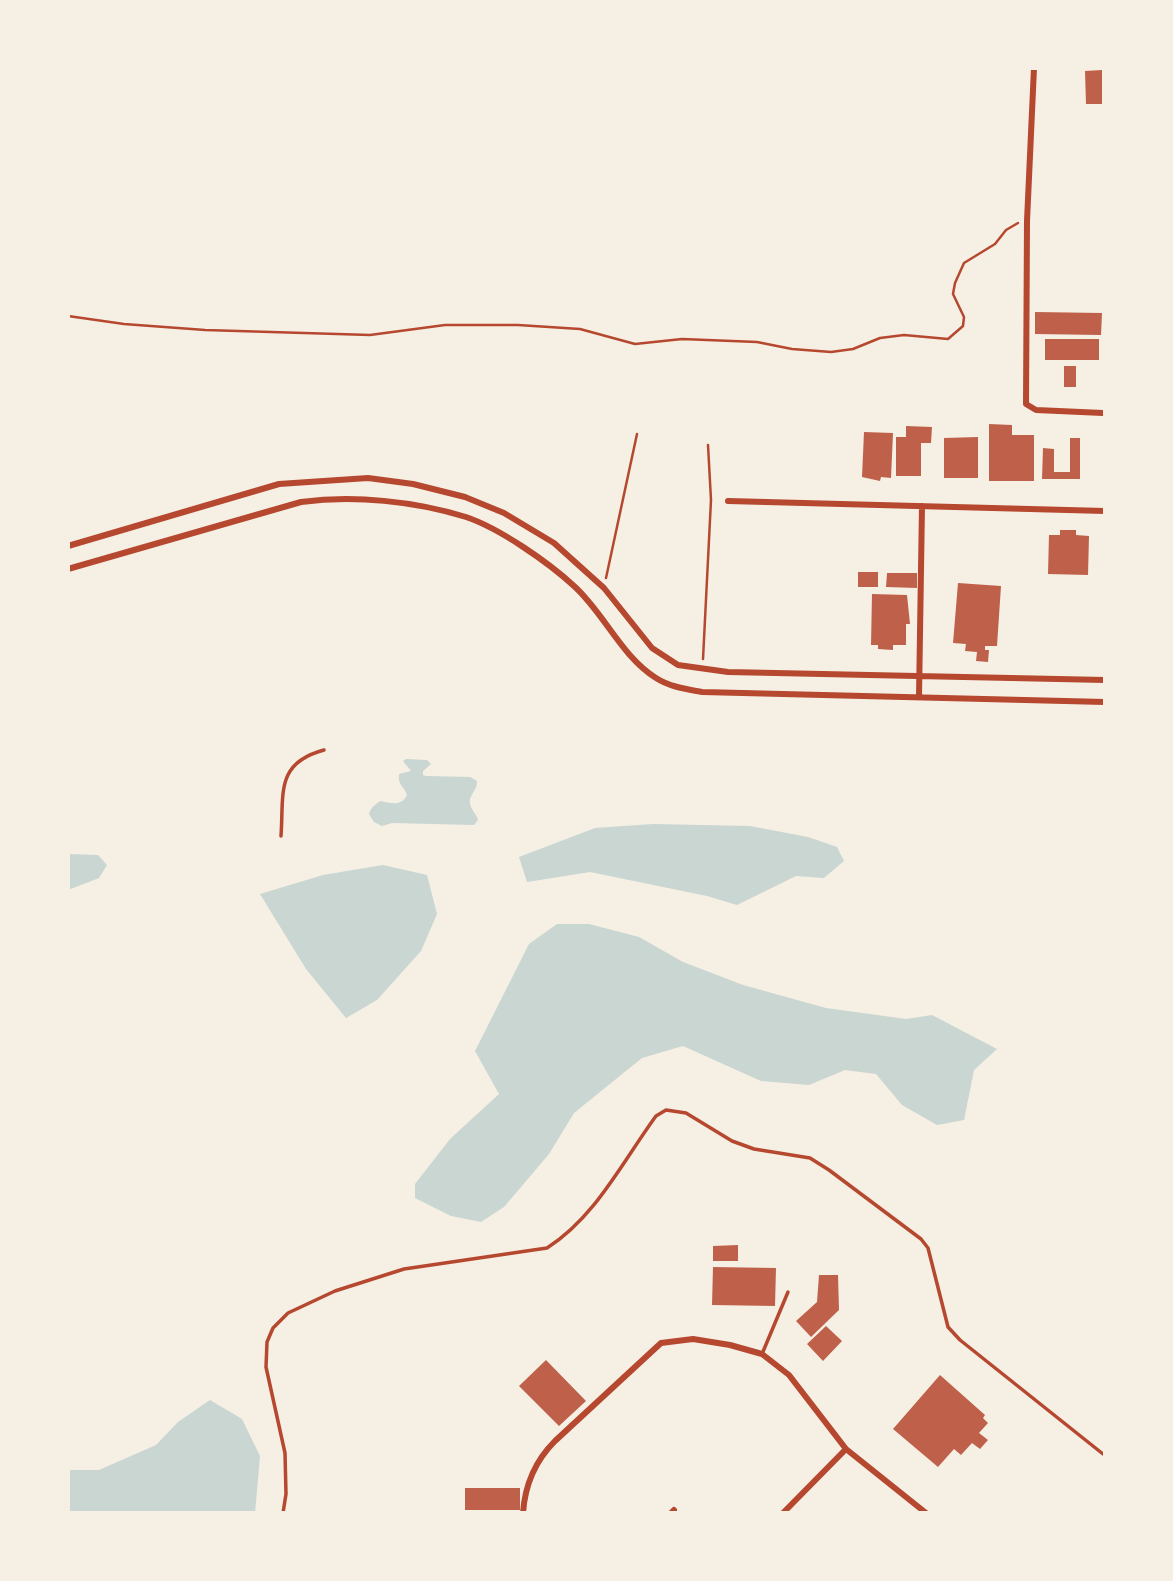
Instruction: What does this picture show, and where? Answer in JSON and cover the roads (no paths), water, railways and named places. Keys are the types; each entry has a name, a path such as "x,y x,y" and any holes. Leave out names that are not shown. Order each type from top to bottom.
{"street":[{"path":"1034,68 1027,221 1026,404 1036,410 1103,413"},
{"path":"68,546 279,484 368,478 413,484 465,497 505,513 554,543 604,588 652,648 678,665 727,672 1105,680"},
{"path":"68,569 301,502 330,498 413,505 467,518 518,545 575,587 632,658 656,678 677,688 702,692 1105,702"},
{"path":"728,501 1105,511"},
{"path":"919,697 922,506"},
{"path":"523,1513 524,1494 540,1456 661,1343 694,1339 762,1354 789,1375 846,1449 926,1513"},
{"path":"783,1513 846,1449"}],"lane":[{"path":"281,836 285,783 289,772 297,761 324,750"},
{"path":"283,1513 286,1494 285,1453 266,1367 267,1342 272,1328 288,1313 335,1291 404,1269 547,1248 562,1239 599,1199 656,1116 666,1110 686,1114 732,1141 754,1149 810,1158 921,1239 928,1248 948,1327 960,1340 1103,1454"},
{"path":"762,1354 789,1292"}]}
